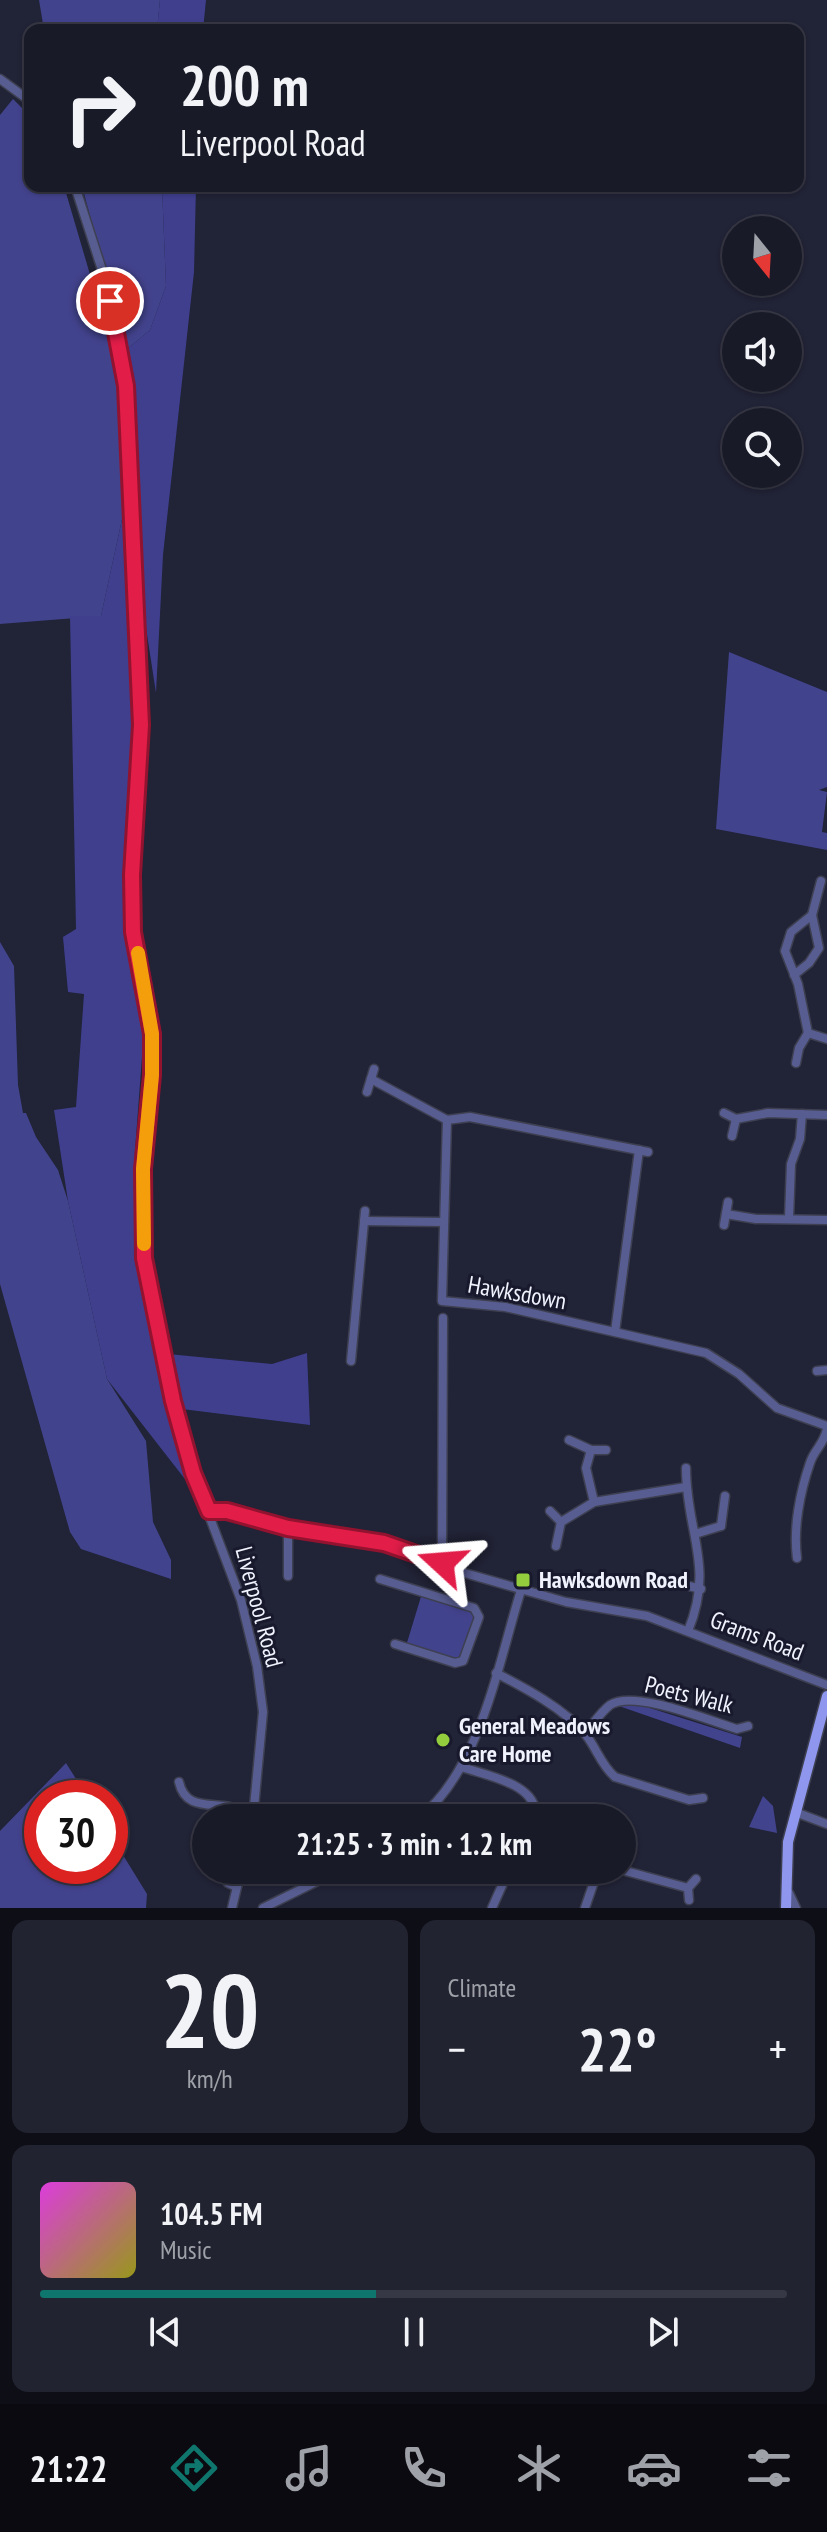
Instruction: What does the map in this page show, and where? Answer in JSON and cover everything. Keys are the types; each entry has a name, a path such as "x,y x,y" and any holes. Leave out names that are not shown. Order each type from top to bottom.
{"main road":[{"path":"786,1908 789,1893 788,1842 827,1696"}],"street":[{"path":"0,79 24,97"},
{"name":"Liverpool Road","path":"77,192 107,287 126,386 141,725 132,875 133,932 146,985 152,1075 143,1169 144,1258 173,1401 193,1473 241,1600 258,1676 263,1712 255,1804"},
{"path":"794,975 815,955 818,935 812,915 821,881"},
{"path":"796,1063 799,1048 808,1033 785,951 791,932 812,915"},
{"path":"815,955 827,956"},
{"path":"808,1033 827,1039"},
{"path":"367,1092 374,1069"},
{"path":"371,1079 447,1120 470,1117 644,1151 615,1332"},
{"path":"724,1113 736,1119 768,1113 827,1115"},
{"path":"789,1218 791,1164 800,1139 802,1114"},
{"path":"732,1136 736,1119"},
{"name":"Hawksdown","path":"447,1120 442,1301 505,1307 706,1353 739,1374 777,1408 827,1428"},
{"path":"724,1225 728,1202"},
{"path":"351,1361 365,1211"},
{"path":"726,1214 756,1219 827,1220"},
{"path":"364,1221 444,1222"},
{"path":"442,1563 443,1318"},
{"path":"797,1558 795,1540 810,1463 825,1442 827,1428"},
{"path":"569,1440 591,1450 606,1450"},
{"path":"591,1450 586,1468 594,1502"},
{"path":"686,1468 701,1589 688,1631"},
{"path":"556,1546 561,1522 594,1502 686,1487"},
{"path":"721,1526 725,1496"},
{"name":"Grams Road","path":"209,1511 227,1511 288,1528 384,1543 566,1602 647,1616 827,1685"},
{"path":"550,1511 561,1522"},
{"path":"695,1534 721,1526"},
{"path":"721,1526 730,1533"},
{"path":"288,1528 288,1576"},
{"path":"286,1560 297,1559"},
{"path":"380,1579 474,1608 479,1617 463,1661 455,1663 395,1644"},
{"path":"669,1581 701,1589"},
{"path":"434,1804 447,1792 462,1767 496,1673 522,1587"},
{"path":"496,1673 543,1699 585,1733 606,1769 615,1777 689,1800 703,1798"},
{"name":"Poets Walk","path":"585,1733 610,1705 627,1700 654,1704 737,1729 748,1726"},
{"path":"462,1767 524,1790 535,1804"},
{"path":"179,1782 182,1794 197,1804"},
{"path":"795,1812 827,1824"},
{"path":"636,1874 688,1888"},
{"path":"689,1900 688,1888 696,1879"},
{"path":"230,1884 237,1887"},
{"path":"232,1908 238,1884"},
{"path":"263,1908 312,1884"},
{"path":"492,1908 503,1884"},
{"path":"585,1908 593,1884"},
{"path":"789,1893 796,1908"}],"shaded area":[{"path":"39,0 160,0 158,24 43,24"},
{"path":"160,0 206,0 204,24 158,24"},
{"path":"13,99 24,110 24,192 66,192 116,363 124,510 101,616 0,624 0,115"},
{"path":"84,192 162,192 166,286 150,330 126,350"},
{"path":"162,192 196,192 194,272 163,555 156,693 140,589 126,350 150,330 166,286"},
{"path":"124,510 138,726 126,894 144,1030 134,1164 138,1274 188,1483 107,1379 68,1201 54,1110 76,1107 84,994 68,992 63,937 76,929 70,616 101,616"},
{"path":"729,652 827,692 827,787 819,790 827,792 822,832 827,833 827,850 716,829"},
{"path":"0,942 14,966 18,1085 23,1113 26,1113 36,1137 58,1170 68,1201 107,1379 146,1441 153,1522 171,1560 171,1579 81,1549 70,1532 0,1284"},
{"path":"307,1353 310,1425 182,1409 168,1354 272,1364"},
{"path":"423,1590 477,1612 467,1657 455,1663 406,1646"},
{"path":"634,1703 742,1737 740,1748 616,1705"},
{"path":"66,1763 77,1780 50,1780"},
{"path":"763,1796 773,1806 777,1833 749,1827"},
{"path":"24,1806 24,1884 128,1884 128,1863 147,1894 146,1908 0,1908 0,1831"}],"slow traffic":[{"path":"138,953 146,985 152,1034 152,1075 143,1169 144,1244"}],"place":[{"name":"Hawksdown Road","path":"523,1580"},
{"name":"General Meadows Care Home","path":"443,1740"}],"route":[{"path":"110,301 126,386 141,725 132,875 133,932 146,985 152,1034 152,1075 143,1169 144,1258 173,1401 193,1473 209,1511 217,1509 288,1528 384,1543 442,1563"}]}
